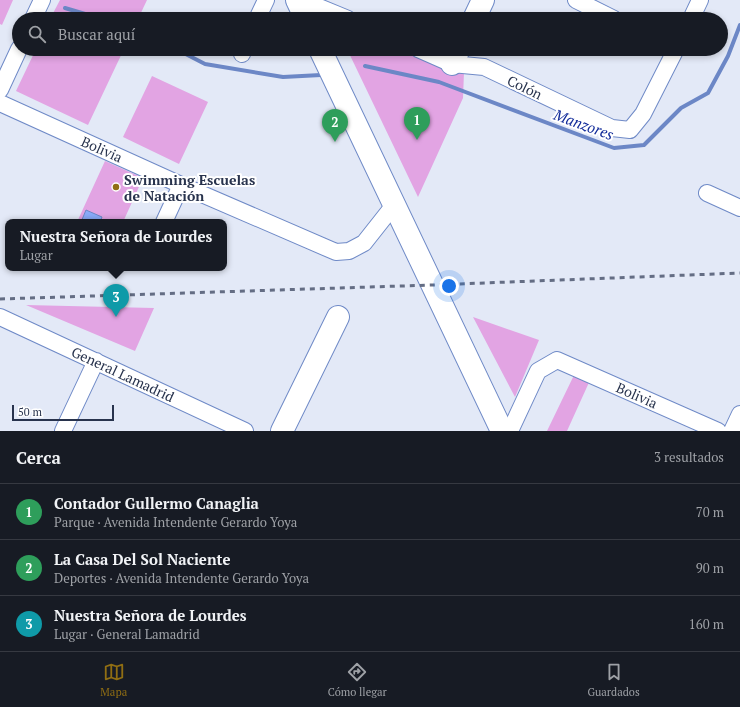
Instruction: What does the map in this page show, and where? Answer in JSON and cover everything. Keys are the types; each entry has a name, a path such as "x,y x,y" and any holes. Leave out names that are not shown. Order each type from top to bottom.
{"main road":[{"path":"297,0 303,12"},
{"path":"477,12 483,0"},
{"path":"323,56 502,431"},
{"path":"282,431 338,317"}],"street":[{"path":"36,12 42,0"},
{"path":"260,12 266,0"},
{"path":"302,0 331,12"},
{"path":"576,0 600,12"},
{"path":"694,12 700,0"},
{"path":"0,90 16,56"},
{"name":"Colón","path":"456,56 484,67 612,128 630,130 643,114 671,56"},
{"name":"Bolivia","path":"0,103 181,185 336,252 349,251 364,243 394,205"},
{"path":"165,219 181,185"},
{"path":"707,193 740,208"},
{"name":"General Lamadrid","path":"0,317 246,431"},
{"name":"Bolivia","path":"510,431 538,371 557,360 718,431"},
{"path":"63,431 96,361"},
{"path":"732,431 740,414"}],"shaded area":[{"path":"0,0 13,0 2,25 0,24"},
{"path":"60,0 147,0 141,12 54,12"},
{"path":"33,56 121,56 88,125 16,91"},
{"path":"350,56 427,56 464,72 463,98 418,197"},
{"path":"152,76 208,102 179,164 123,137"},
{"name":"Swimming Escuelas de Natación","path":"105,161 143,178 124,219 78,219"},
{"path":"26,305 154,308 135,351"},
{"path":"473,317 539,340 515,397"},
{"path":"576,371 591,378 567,431 547,431"}],"water":[{"path":"86,210 102,217 101,219 82,219"}],"waterway":[{"name":"Manzores","path":"65,8 78,12"},
{"name":"Manzores","path":"365,66 439,82 614,148 644,145 681,108 708,93 728,56 740,25"},
{"name":"Manzores","path":"190,56 205,64 283,77 321,75"}],"railway":[{"path":"0,299 740,273"}],"place":[{"name":"Contador Gullermo Canaglia","path":"417,140"},
{"name":"La Casa Del Sol Naciente","path":"335,142"},
{"name":"Swimming Escuelas de Natación","path":"116,187"},
{"name":"Nuestra Señora de Lourdes","path":"116,317"}]}
